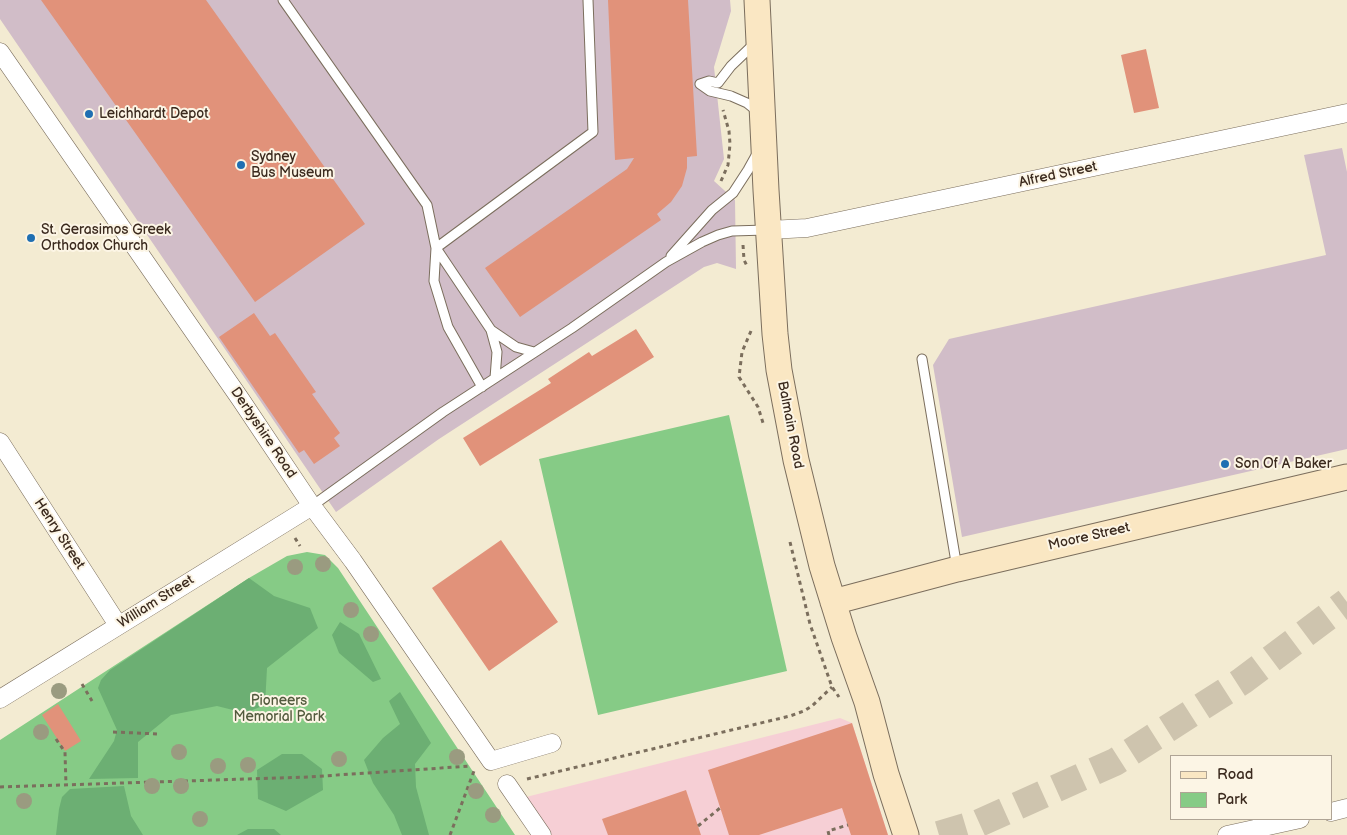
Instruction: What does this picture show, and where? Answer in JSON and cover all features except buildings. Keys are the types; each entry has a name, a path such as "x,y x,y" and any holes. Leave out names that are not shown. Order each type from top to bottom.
{"main road":[{"name":"Balmain Road","path":"757,0 775,334 779,370 800,475 833,602 867,702 886,774 906,835"},
{"name":"Moore Street","path":"833,602 957,568 1347,477"}],"street":[{"name":"Derbyshire Road","path":"0,52 312,506 353,561 491,761 552,743"},
{"name":"Alfred Street","path":"769,230 807,228 1347,113"},
{"name":"Henry Street","path":"0,442 118,625"},
{"name":"William Street","path":"0,699 312,506"},
{"path":"507,784 542,835"},
{"path":"1332,812 1347,808"},
{"path":"1227,835 1295,820"}],"lane":[{"path":"283,0 427,204 436,248 434,281 448,328 482,387"},
{"path":"436,248 593,132 588,0"},
{"path":"666,262 712,210 733,192 748,170 763,127 747,104 730,96 710,91 700,84 709,81 718,83 731,66 758,40"},
{"path":"312,506 443,412 666,262 718,235 732,232 769,230"},
{"path":"436,248 491,330 497,352 496,378"},
{"path":"491,330 516,347 534,352"},
{"path":"922,359 957,568"}],"path":[{"path":"507,784 790,716 812,706 832,687 810,624 798,580"},
{"path":"82,684 92,701"},
{"path":"113,732 160,734"},
{"path":"56,739 65,752 66,785"},
{"path":"0,787 308,777 476,766 450,835"},
{"path":"698,826 720,808"},
{"path":"829,835 828,831 848,826"}],"shaded area":[{"path":"0,0 730,0 731,11 714,67 724,159 714,181 735,200 736,269 717,263 704,267 439,439 336,512 0,19"},
{"path":"1342,148 1347,172 1347,449 962,537 933,365 949,339 1326,255 1304,155"},
{"path":"840,718 852,723 888,835 552,835 526,797"}],"green space":[{"path":"729,415 787,671 598,715 539,459"},
{"name":"Pioneers Memorial Park","path":"307,552 325,555 338,568 515,835 0,835 0,740 249,578 287,556"},
{"path":"249,578 274,596 310,608 318,628 267,668 265,705 245,713 217,706 171,715 138,742 138,778 89,779 114,741 117,730 98,688 101,680 110,670"},
{"path":"340,622 359,634 381,679 373,682 339,653 332,635"},
{"path":"400,692 431,743 415,764 416,787 429,835 402,835 394,815 373,783 364,760 383,738 400,724 389,701"},
{"path":"282,754 302,754 322,769 323,790 286,811 258,799 257,770"},
{"path":"124,786 131,816 143,835 56,835 62,797 70,789"},
{"path":"248,829 274,829 281,835 237,835"}],"tunnel":[{"path":"939,835 979,823 1115,762 1242,681 1347,602"}],"place":[{"name":"Leichhardt Depot","path":"89,114"},
{"name":"Sydney Bus Museum","path":"241,165"},
{"name":"St. Gerasimos Greek Orthodox Church","path":"31,238"},
{"name":"Son Of A Baker","path":"1225,464"}]}
